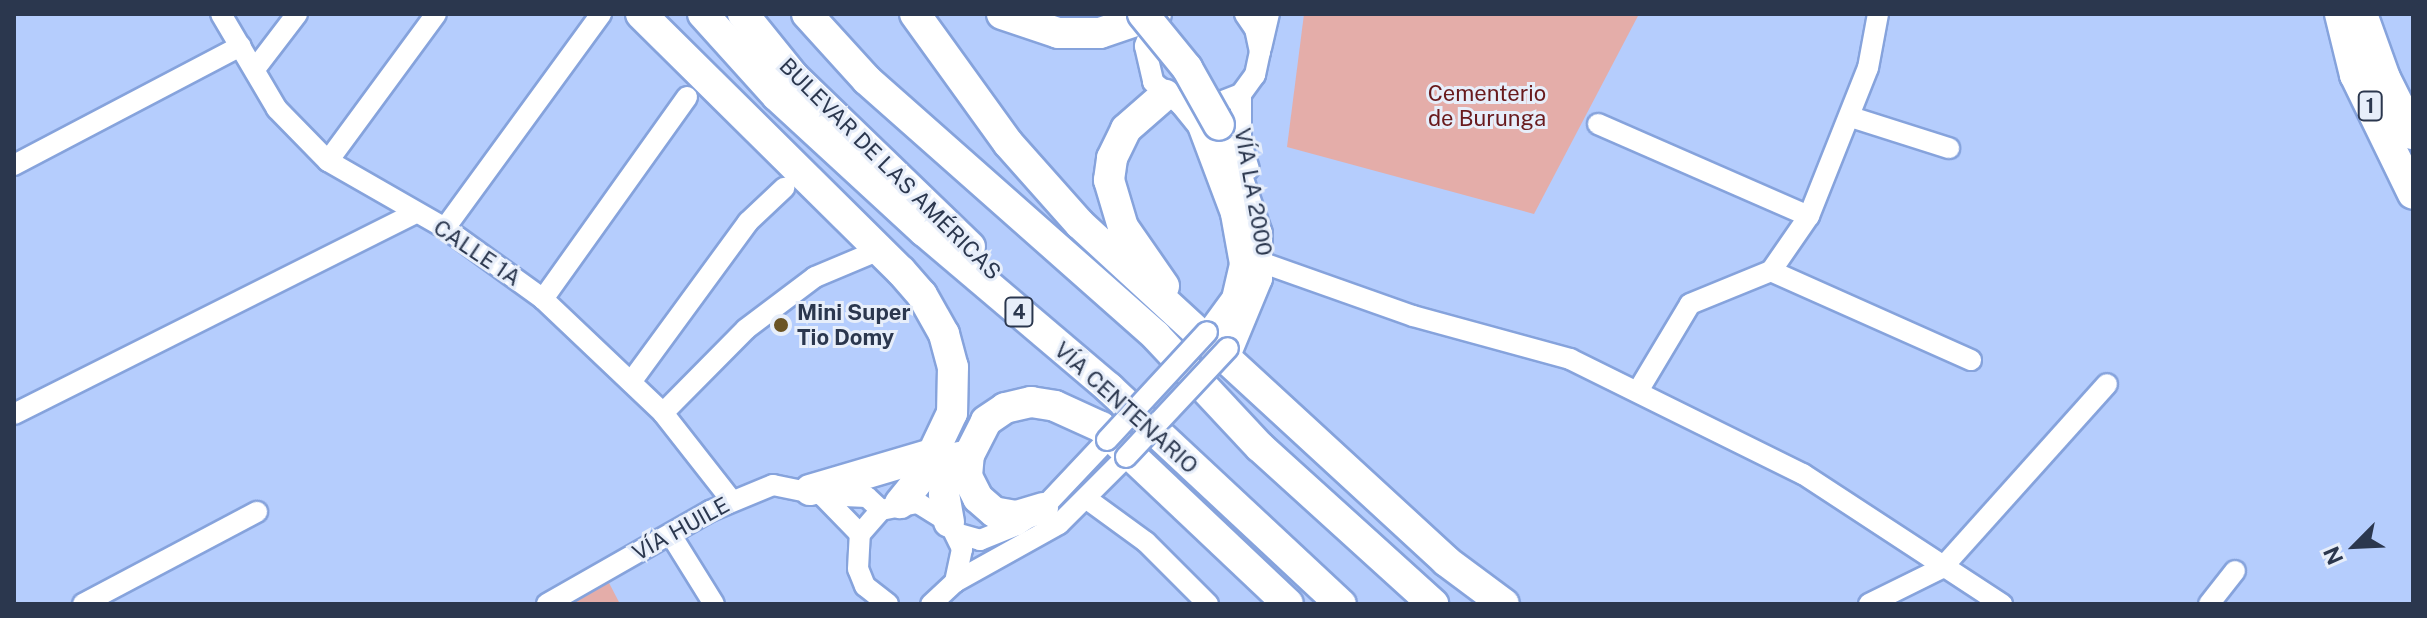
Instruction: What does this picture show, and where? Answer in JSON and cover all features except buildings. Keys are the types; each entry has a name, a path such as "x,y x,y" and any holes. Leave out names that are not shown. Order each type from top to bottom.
{"highway":[{"path":"641,14 922,295 944,334 953,367 952,413 935,453 891,507"},
{"name":"VÍA CENTENARIO","path":"703,14 777,96 924,231 1109,388 1341,604"},
{"name":"BULEVAR DE LAS AMÉRICAS","path":"743,14 793,76 1109,388"},
{"path":"807,14 867,80 1156,336 1280,467 1433,604"},
{"path":"915,14 1008,143 1080,224 1209,336 1446,561 1504,604"},
{"path":"1002,14 1058,33 1100,33 1157,14"},
{"path":"1143,14 1187,68 1219,125 1257,234 1257,278 1209,336"},
{"name":"1","path":"2340,14 2355,75 2413,194"},
{"path":"2362,14 2385,78 2413,134"},
{"path":"1173,100 1126,129 1112,158 1109,180 1123,227 1209,336"},
{"path":"1043,508 1016,516 994,512 978,498 967,476 969,455 986,421 1005,408 1031,402 1070,411 1101,427 1288,604"},
{"path":"816,492 935,453"},
{"path":"953,527 944,494 949,470 955,458 969,455"}],"street":[{"name":"CALLE 1A","path":"221,14 277,109 328,161 445,228 543,299 663,413 732,501"},
{"path":"255,69 297,14"},
{"path":"328,161 436,14"},
{"path":"445,228 601,14"},
{"name":"VÍA LA 2000","path":"931,604 955,582 1025,546 1087,499 1126,457 1232,298 1240,264 1231,214 1198,126 1146,65 1145,46 1157,14"},
{"path":"1245,14 1255,29 1260,52"},
{"path":"1173,100 1202,109 1241,94 1255,75 1269,14"},
{"path":"1638,391 1690,304 1771,271 1809,216 1868,68 1878,14"},
{"path":"14,165 241,46"},
{"name":"VÍA LA 2000","path":"953,527 980,540 997,537 1043,508 1209,336 1251,320 1265,286 1266,264 1262,218 1241,143 1241,94"},
{"path":"543,299 687,97"},
{"path":"1851,117 1949,148"},
{"path":"1598,124 1809,216"},
{"path":"631,382 748,222 784,188"},
{"path":"14,414 415,213"},
{"path":"663,413 746,329 815,277 872,253"},
{"path":"1266,264 1413,316 1546,348 1803,474 1942,568 2002,604"},
{"path":"1771,271 1971,360"},
{"path":"1869,604 1942,568 2107,384"},
{"name":"VÍA HUILE","path":"547,604 732,501 773,485 867,497 891,507 918,503 953,527"},
{"path":"816,492 860,534"},
{"path":"1087,499 1146,542 1208,604"},
{"path":"888,604 865,586 858,569 860,534 891,507"},
{"path":"83,604 257,512"},
{"path":"953,527 961,566 955,582"},
{"path":"671,535 714,604"},
{"path":"2209,604 2235,571"}],"green space":[{"name":"Cementerio de Burunga","path":"1304,14 1639,14 1534,214 1287,147"},
{"path":"607,579 620,604 560,604"}],"place":[{"name":"Mini Super Tio Domy","path":"781,325"}]}
